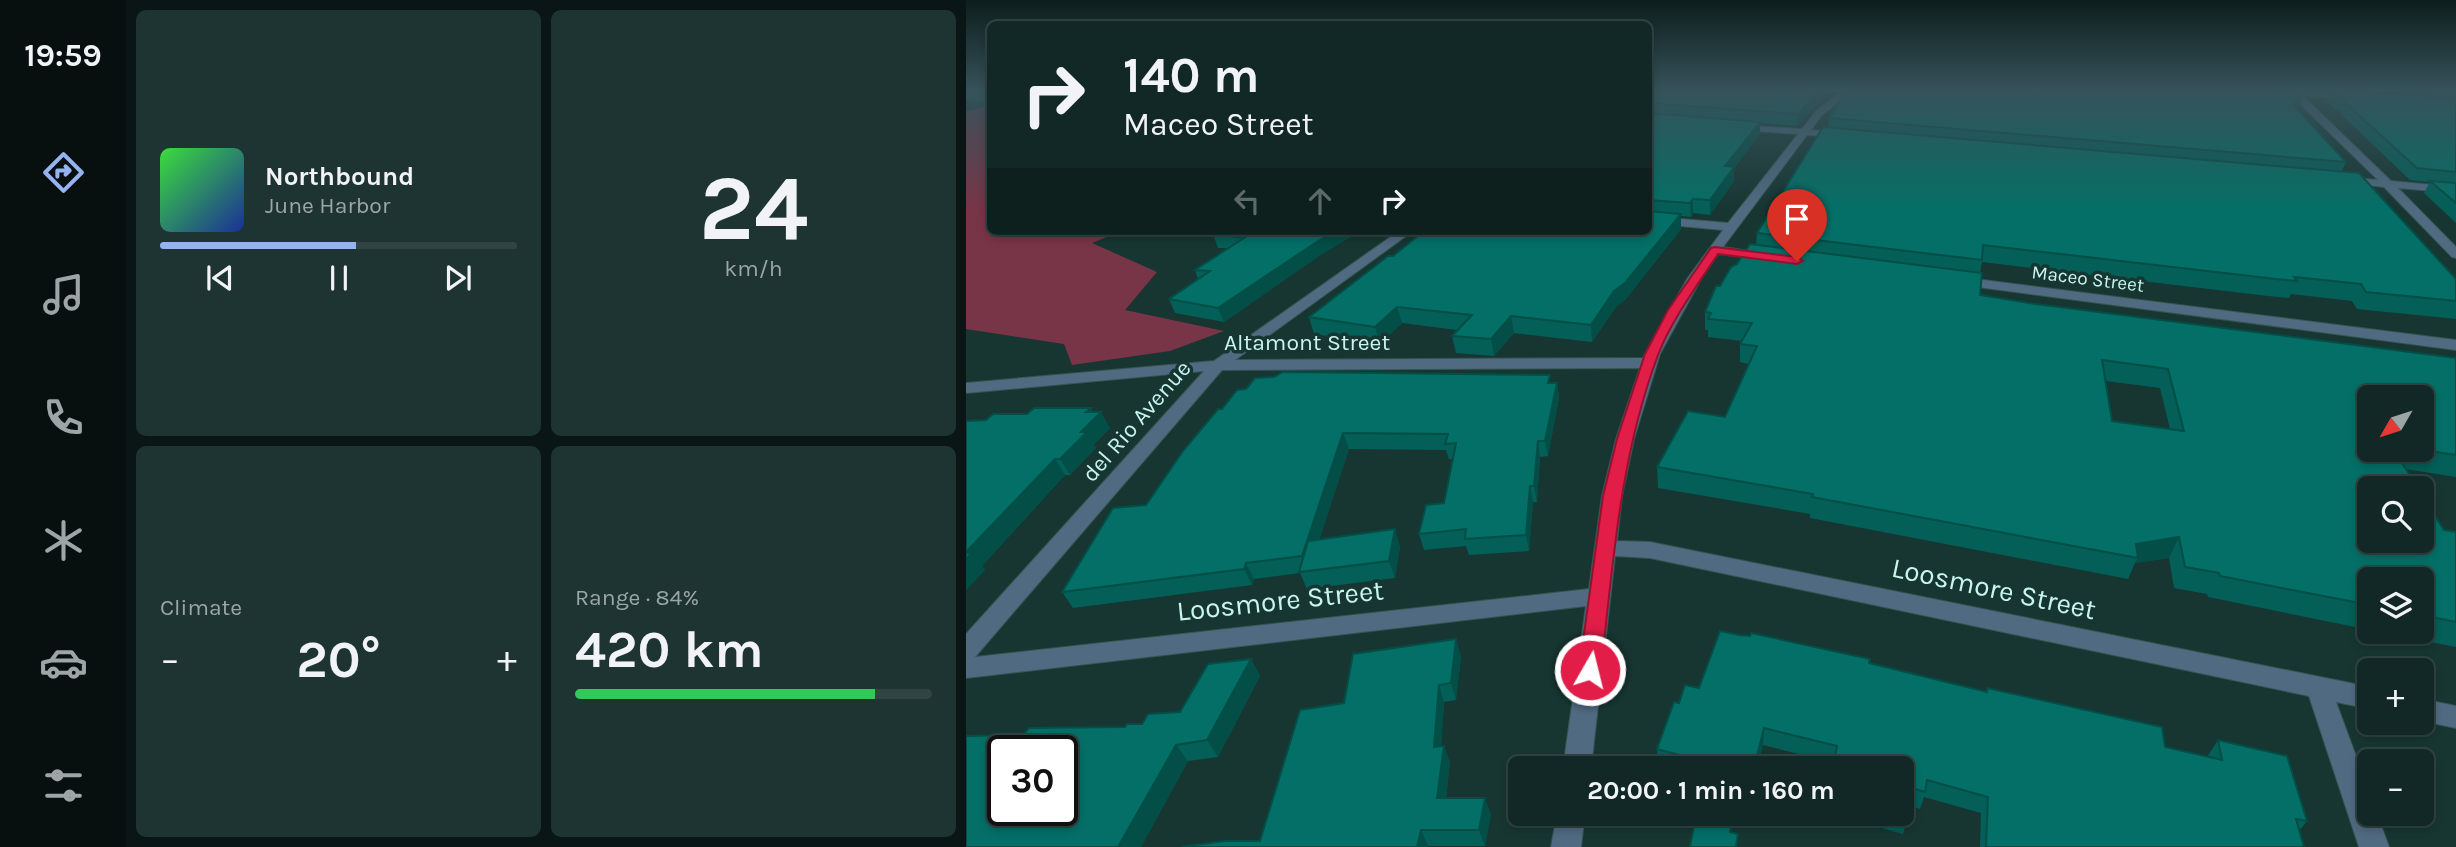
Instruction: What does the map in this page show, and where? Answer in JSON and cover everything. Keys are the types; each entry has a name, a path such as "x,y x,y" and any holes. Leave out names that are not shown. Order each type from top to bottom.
{"street":[{"path":"1799,131 1849,135"},
{"path":"1579,756 1612,496 1625,439 1649,363 1675,310 1715,250 1807,131"},
{"path":"2335,131 2456,254"},
{"path":"2331,179 2456,190"},
{"path":"1652,219 1731,227"},
{"name":"del Rio Avenue","path":"966,650 1218,365 1401,235"},
{"path":"1715,250 1783,259"},
{"name":"Maceo Street","path":"1946,280 2456,345"},
{"name":"Altamont Street","path":"966,388 1218,365 1649,363"},
{"name":"Loosmore Street","path":"1605,548 1650,550 2357,695"},
{"name":"Loosmore Street","path":"966,667 1600,596"},
{"path":"2318,687 2374,847"},
{"path":"2434,712 2456,717"},
{"path":"1566,847 1569,826"}],"shaded area":[{"path":"966,131 987,131 987,235 1111,235 1092,243 1157,272 1125,310 1224,331 1170,351 1072,365 1064,344 966,329"}],"building":[{"path":"1652,131 1753,131 1725,166 1734,167 1710,200 1693,199 1690,203 1652,200"},
{"path":"1821,131 1864,131 2359,173 2456,279 2456,301 2366,292 2361,284 2294,277 2297,281 2276,279 1983,245 1982,260 1757,233"},
{"path":"1976,131 2317,131 2346,162"},
{"path":"2376,131 2456,131 2456,172 2417,168"},
{"path":"2430,181 2456,183 2456,203"},
{"path":"1652,211 1681,214 1625,283 1614,291 1591,325 1511,316 1491,339 1452,336 1472,315 1397,307 1375,327 1309,317 1388,256 1393,256 1419,235 1652,235"},
{"path":"1221,235 1328,235 1218,308 1169,299 1210,271 1195,270 1244,238"},
{"path":"1750,244 1982,273 1980,295 2456,358 2456,455 2434,452 2434,385 2357,385 2357,462 2402,462 2410,476 2357,476 2357,553 2434,553 2434,514 2444,530 2456,532 2456,622 2434,617 2434,567 2357,567 2357,602 2185,567 2179,537 2136,544 2138,558 1812,497 1813,494 1657,467 1688,411 1725,417 1757,346 1740,344 1752,323 1708,319 1711,313 1705,312 1716,286 1720,286 1731,267 1737,264","holes":["2102,360 2168,369 2184,431 2112,421"]},
{"path":"1283,372 1550,375 1548,383 1557,383 1545,441 1538,441 1534,486 1530,486 1526,535 1465,539 1466,529 1419,534 1426,505 1444,503 1456,443 1445,444 1448,434 1343,433 1302,556 1246,563 1244,569 1062,592 1113,508 1146,505 1183,451 1237,390 1246,389 1255,378 1274,377"},
{"path":"1034,408 1091,408 1086,412 1101,412 1081,432 1087,432 1060,459 1055,459 966,552 966,421 986,420 993,414 1027,414"},
{"path":"1395,529 1389,561 1299,572 1308,541"},
{"path":"1720,631 1750,636 1751,633 1870,659 1869,663 1987,692 1987,688 2162,727 2165,747 2222,760 2218,740 2287,756 2307,821 2296,819 2304,847 1986,847 1988,797 1927,780 1925,792 1914,789 1914,756 1835,756 1837,746 1764,728 1757,756 1683,756 1657,749 1674,702 1679,703 1685,685 1699,688"},
{"path":"1456,639 1451,683 1439,685 1434,747 1444,746 1437,798 1485,798 1479,830 1421,830 1417,847 1181,847 1224,841 1260,841 1300,710 1344,703 1353,654"},
{"path":"1251,659 1207,740 1176,745 1118,847 966,847 966,736 987,736 987,826 1078,826 1078,735 1023,735 1029,728 1125,727 1127,724 1142,724 1148,714 1180,712 1208,664"},
{"path":"1694,826 1731,826 1730,832 1738,834 1736,847 1690,847"}],"route":[{"path":"1590,670 1612,496 1625,439 1652,354 1675,310 1715,250 1797,261"}]}
